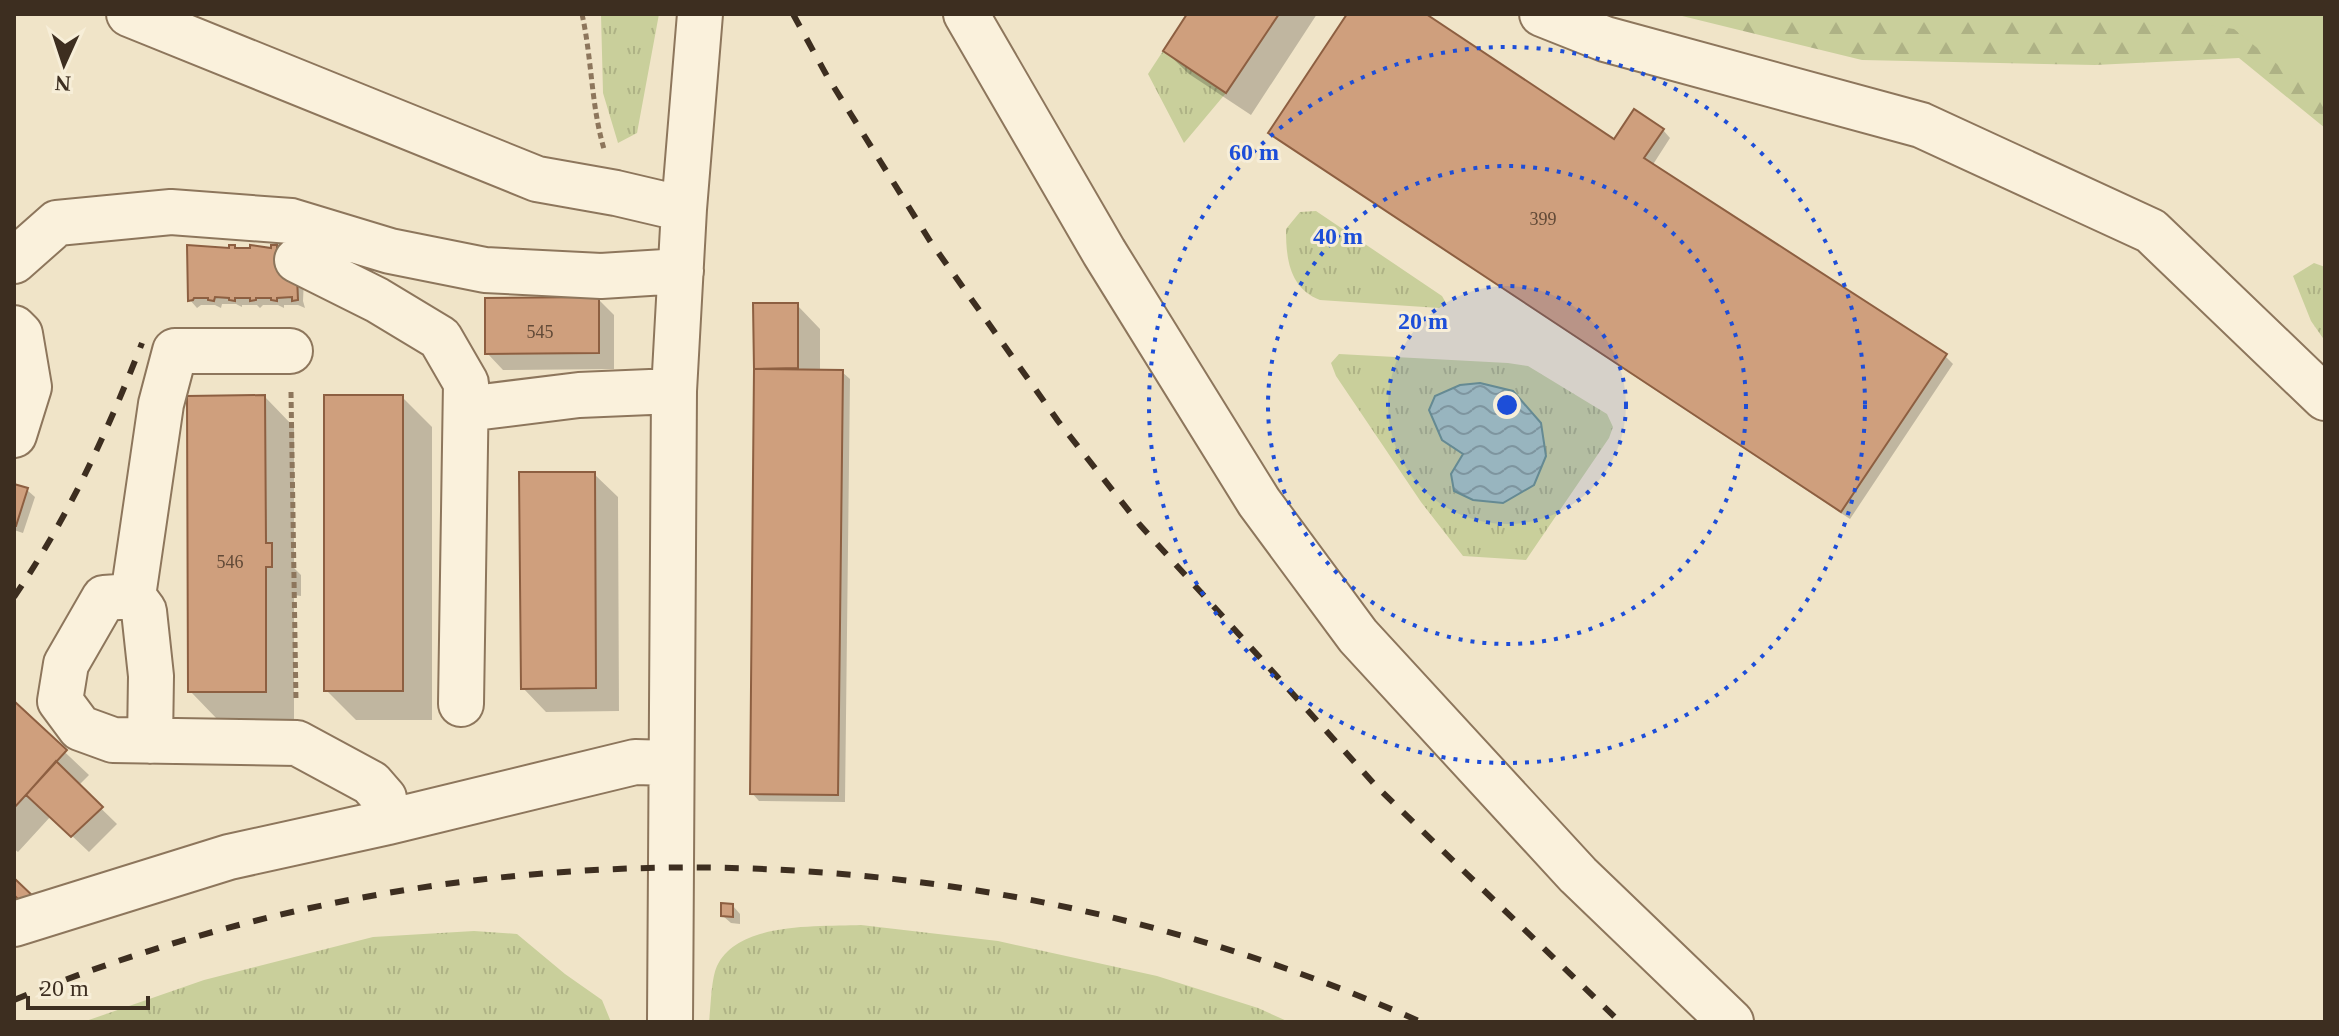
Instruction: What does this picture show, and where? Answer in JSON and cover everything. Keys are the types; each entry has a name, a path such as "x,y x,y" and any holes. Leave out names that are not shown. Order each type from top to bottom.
{"street":[{"path":"129,14 537,179 684,209"},
{"path":"670,1022 674,391 684,209 700,14"},
{"path":"966,14 1104,252 1259,502 1358,636 1578,875 1731,1022"},
{"path":"1542,14 1605,39 1921,125 2151,231 2325,398"},
{"path":"14,261 57,223 171,212 291,221 390,251 485,270 601,276 681,271"},
{"path":"297,260 377,300 440,338 466,383 461,704"},
{"path":"14,328 20,334 29,387 14,435"},
{"path":"150,741 151,676 144,611 133,596 161,404 175,351 290,351"},
{"path":"466,409 579,395 674,391"},
{"path":"133,596 104,598 66,664 60,701 80,728 113,740 297,743 371,783 384,798 388,822"},
{"path":"14,924 229,857 635,762 671,763"}],"path":[{"path":"582,14 588,43 594,115 616,193"},
{"path":"290,351 297,743"}],"green space":[{"path":"601,14 659,14 637,133 618,143 603,93"},
{"path":"1674,14 2325,14 2325,128 2239,58 2095,65 1862,60"},
{"path":"2135,14 2325,14 2325,103 2234,29"},
{"path":"1163,51 1226,93 1184,143 1148,74"},
{"path":"1316,211 1442,296 1446,303 1439,308 1320,300 1310,295 1291,271 1286,229 1300,212"},
{"path":"2314,263 2325,267 2325,341 2311,321 2293,276"},
{"path":"1339,354 1528,366 1607,414 1613,427 1609,438 1526,560 1463,556 1421,502 1336,376 1331,363"},
{"path":"861,925 998,941 1157,976 1258,1008 1289,1022 709,1022 717,966 727,951 742,941 781,929"},
{"path":"474,931 517,934 602,1000 611,1022 83,1022 204,980 373,937"}],"water":[{"path":"1480,383 1513,391 1541,423 1546,456 1534,485 1503,503 1473,500 1454,491 1451,474 1463,454 1442,440 1429,410 1435,396 1460,385"}],"building":[{"path":"1187,14 1279,14 1226,93 1163,51"},
{"path":"1347,14 1426,14 1614,139 1634,109 1664,129 1644,158 1947,354 1841,512 1268,133"},
{"path":"187,245 271,248 271,245 277,245 277,248 292,248 296,252 298,300 292,301 292,297 277,298 277,301 271,298 250,301 250,298 235,298 235,301 215,297 214,301 194,298 188,301"},
{"path":"599,297 599,353 485,354 485,298"},
{"path":"753,303 798,303 798,368 754,369"},
{"path":"754,369 843,370 838,795 750,794"},
{"path":"265,395 266,543 272,543 272,567 266,567 266,692 188,692 187,396"},
{"path":"324,395 403,395 403,691 324,691"},
{"path":"519,472 595,472 596,688 521,689"},
{"path":"14,484 28,488 16,526 14,526"},
{"path":"14,701 67,750 14,808"},
{"path":"56,761 103,807 71,837 26,795"},
{"path":"14,878 36,899 27,908 14,895"},
{"path":"721,903 733,904 733,917 721,916"}],"railway":[{"path":"793,14 827,76 930,241 1058,421 1140,525 1377,787 1620,1022"},
{"path":"14,597 52,537 85,474 142,343"},
{"path":"14,1000 185,940 361,898 540,874 720,868 899,880 1077,909 1252,957 1421,1022"}]}
